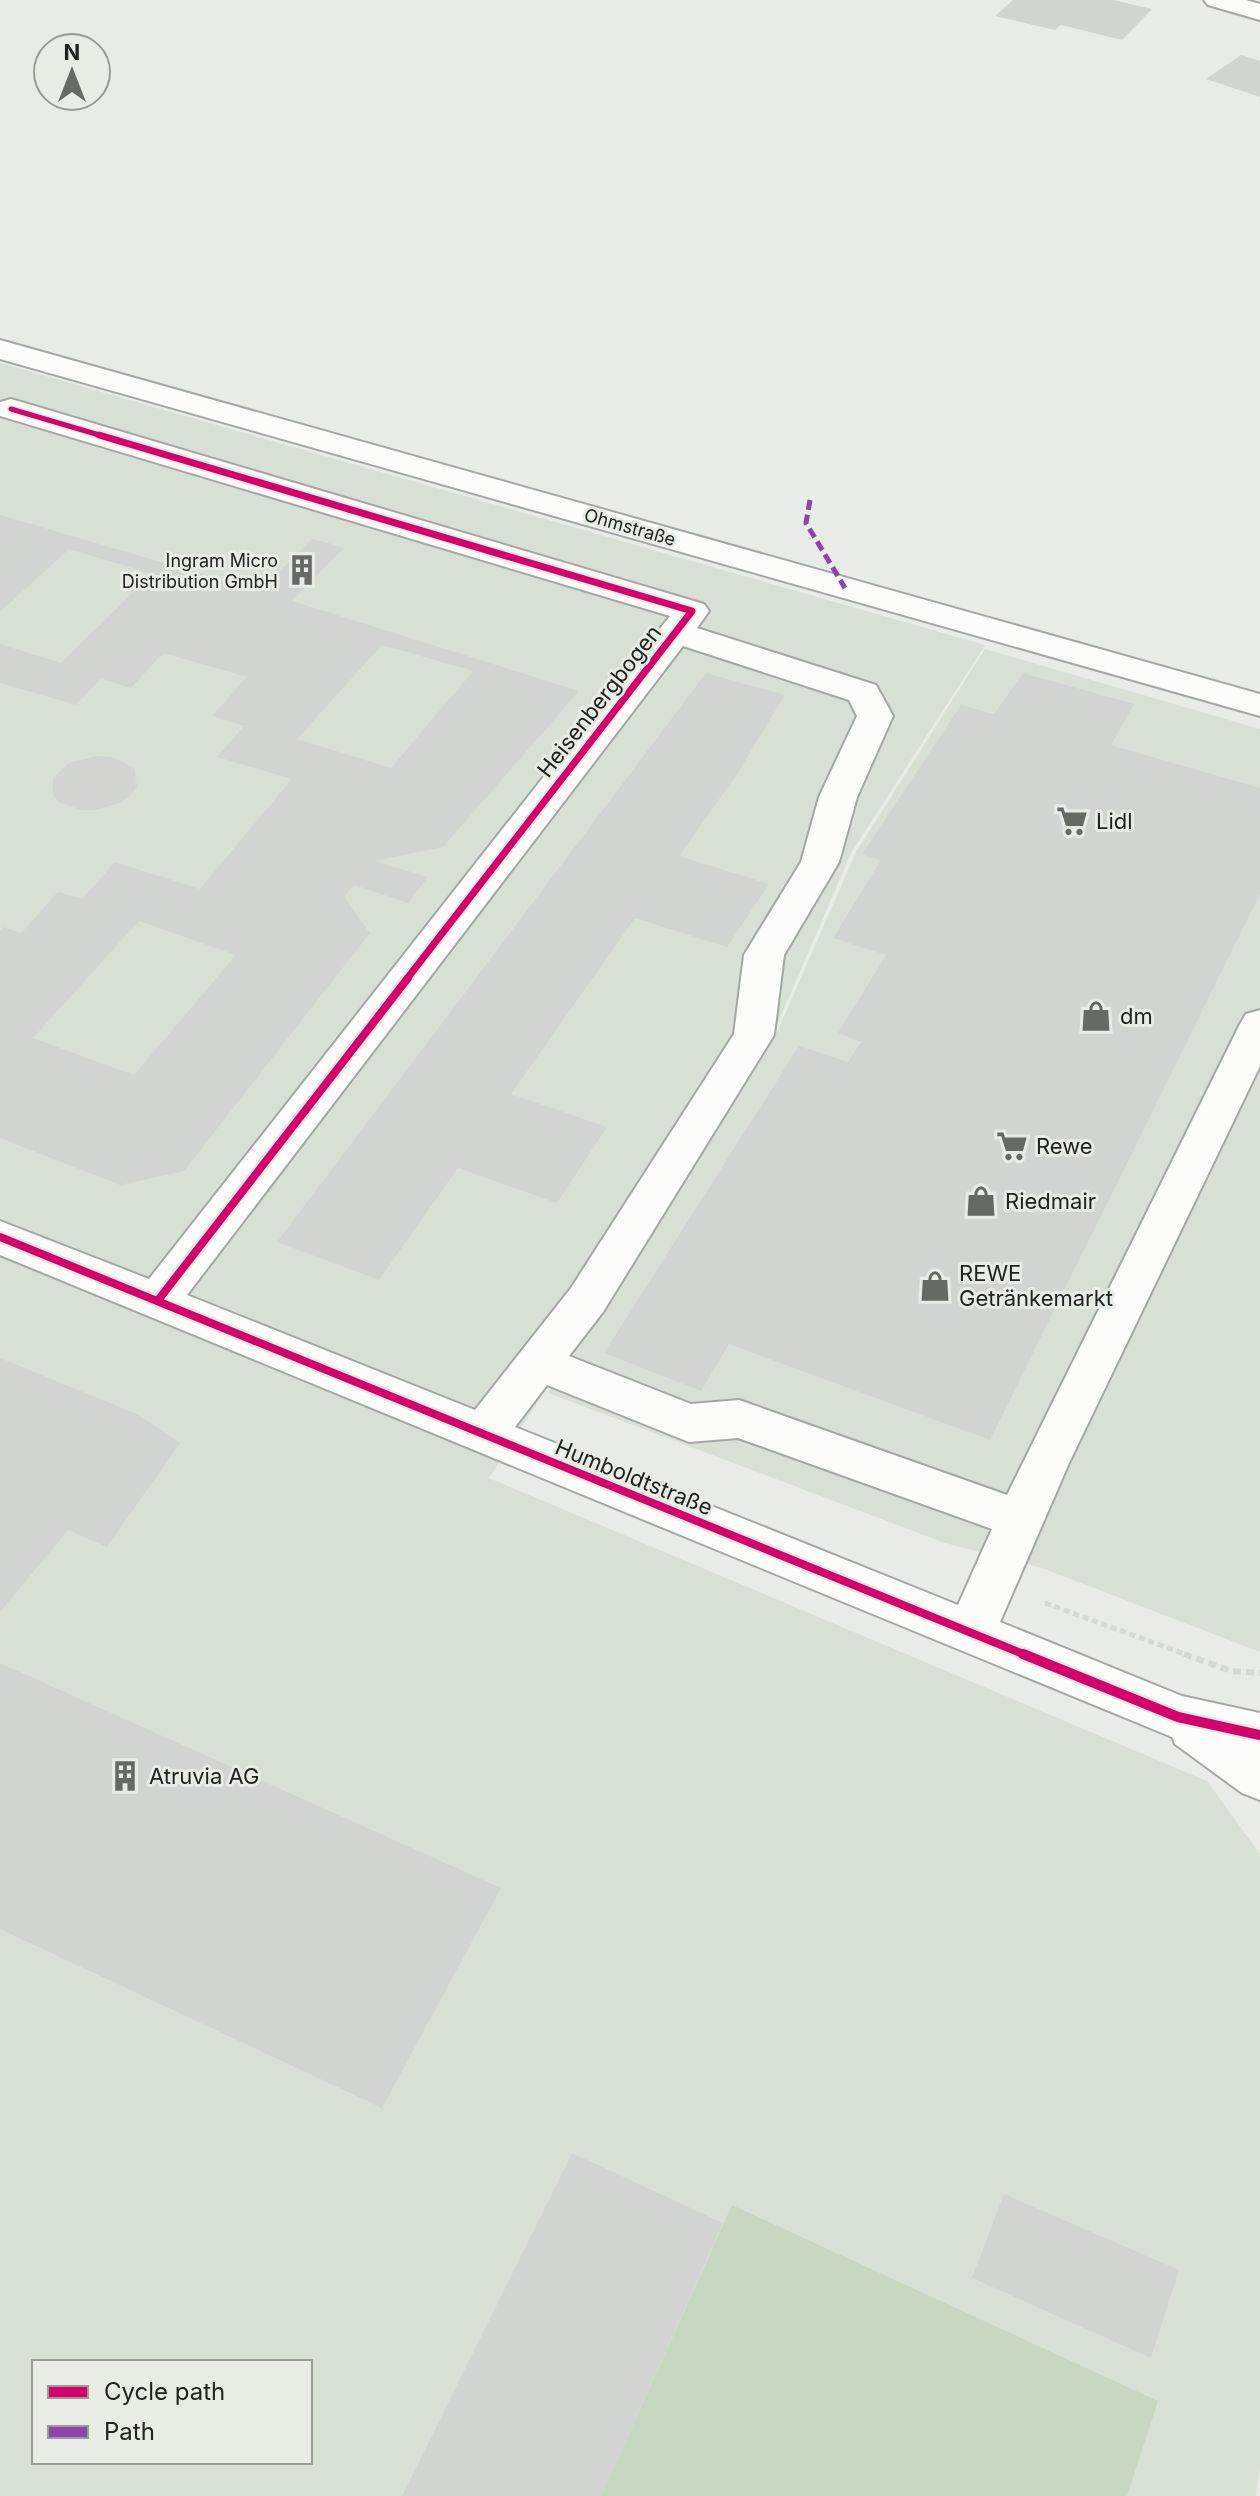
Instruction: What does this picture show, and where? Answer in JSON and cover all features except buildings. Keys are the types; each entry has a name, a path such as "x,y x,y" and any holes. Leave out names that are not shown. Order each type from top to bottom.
{"street":[{"path":"1217,0 1260,12"},
{"name":"Ohmstraße","path":"0,349 1260,705"},
{"path":"6,414 65,367"},
{"name":"Heisenbergbogen","path":"6,414 683,622"},
{"name":"Heisenbergbogen","path":"159,1299 732,556"},
{"path":"483,1434 541,1364 587,1300 754,1035 764,955 820,862 838,797 875,716 863,693 683,622"},
{"path":"970,1633 1020,1519 1260,1024"},
{"name":"Humboldtstraße","path":"0,1237 159,1299 1178,1717 1260,1735"},
{"path":"541,1364 689,1423 739,1419 1020,1519"},
{"name":"Humboldtstraße","path":"1178,1717 1260,1715"},
{"name":"Humboldtstraße","path":"1178,1717 1260,1777"}],"shaded area":[{"path":"0,363 985,645 851,853 774,1032 489,1478 1207,1781 1260,1854 1260,2466 1256,2496 0,2496"},
{"path":"985,649 1260,729 1260,1652 1042,1568 945,1543 548,1393 776,1035 856,852"}],"green space":[{"path":"732,2205 1158,2401 1127,2496 601,2496"}],"marked path":[{"path":"810,500 806,523 845,588"}],"cycle path":[{"path":"11,409 692,611 159,1299"},
{"path":"0,1237 1178,1717 1260,1735"}],"place":[{"name":"Ingram Micro Distribution GmbH","path":"302,570"},
{"name":"Lidl","path":"1072,821"},
{"name":"dm","path":"1096,1016"},
{"name":"Rewe","path":"1012,1146"},
{"name":"Riedmair","path":"981,1201"},
{"name":"REWE Getränkemarkt","path":"935,1286"},
{"name":"Atruvia AG","path":"125,1776"}]}
